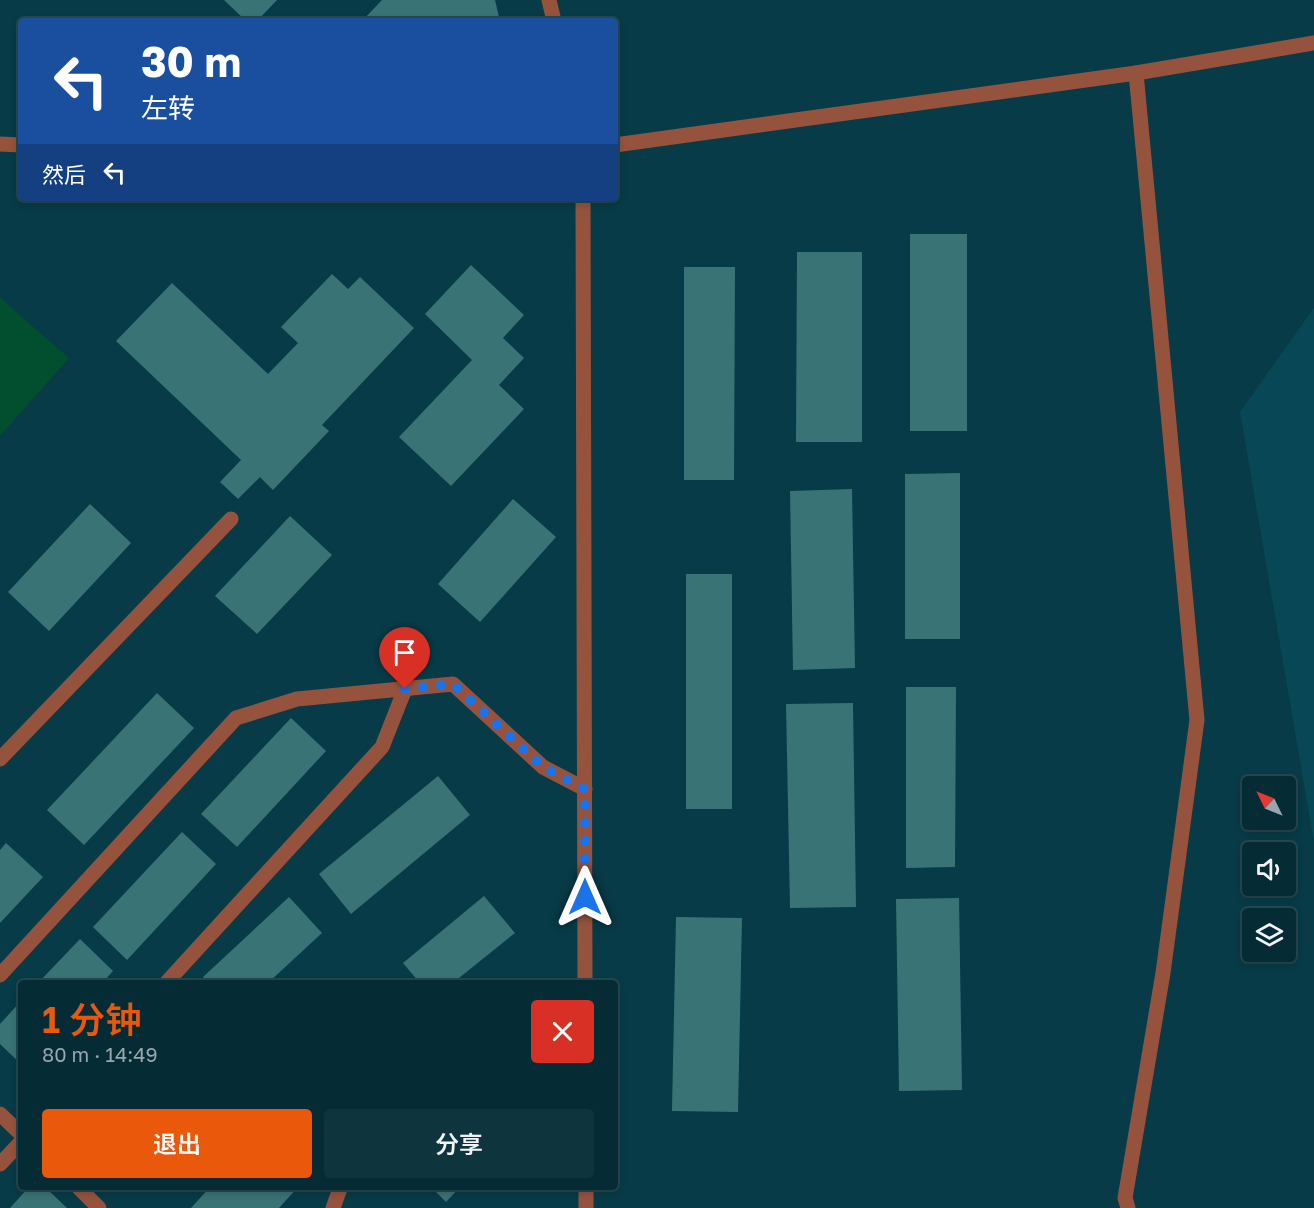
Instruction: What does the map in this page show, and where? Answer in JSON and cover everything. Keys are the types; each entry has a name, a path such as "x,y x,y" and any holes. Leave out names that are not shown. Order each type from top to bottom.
{"street":[{"path":"549,0 553,18"},
{"path":"618,145 1137,73 1314,43"},
{"path":"1128,1208 1125,1198 1163,973 1197,720 1137,73"},
{"path":"0,144 18,145"},
{"path":"584,201 585,980"},
{"path":"0,759 231,519"},
{"path":"0,975 236,718 297,699 453,684 543,767 585,789"},
{"path":"169,980 382,747 405,689"},
{"path":"0,1114 18,1131"},
{"path":"0,1164 18,1145"},
{"path":"81,1190 99,1208"},
{"path":"333,1208 340,1190"},
{"path":"586,1190 586,1208"}],"shaded area":[{"path":"1314,308 1314,842 1240,412"}],"green space":[{"path":"0,298 69,358 0,436"}],"building":[{"path":"224,0 277,0 260,18 243,18"},
{"path":"382,0 495,0 499,18 365,18"},
{"path":"910,234 967,234 967,431 910,431"},
{"path":"797,252 862,252 862,442 796,442"},
{"path":"471,265 524,315 503,338 524,358 499,385 524,409 451,486 399,437 472,360 425,314"},
{"path":"684,267 735,267 734,480 684,480"},
{"path":"332,274 348,289 360,277 414,328 322,425 329,431 273,490 260,477 238,499 220,482 241,460 116,341 172,283 268,374 298,343 281,327"},
{"path":"960,473 960,639 905,639 905,474"},
{"path":"852,489 855,668 793,670 790,491"},
{"path":"513,499 556,537 480,622 438,584"},
{"path":"90,504 131,543 49,631 8,592"},
{"path":"290,516 332,555 257,634 215,596"},
{"path":"686,574 732,574 732,809 686,809"},
{"path":"906,687 956,687 955,867 906,868"},
{"path":"157,693 194,728 84,845 47,810"},
{"path":"853,703 856,907 790,908 786,704"},
{"path":"291,718 326,751 237,847 201,814"},
{"path":"438,776 470,815 351,914 319,874"},
{"path":"182,832 216,864 127,960 93,927"},
{"path":"6,843 43,877 0,923 0,850"},
{"path":"484,896 515,933 456,980 417,980 403,963"},
{"path":"289,897 322,933 271,980 206,980 203,977"},
{"path":"959,898 962,1090 899,1091 896,899"},
{"path":"676,917 742,918 738,1112 672,1111"},
{"path":"80,939 113,971 105,980 41,980"},
{"path":"18,1004 18,1061 0,1044 0,1024"},
{"path":"26,1190 48,1190 67,1208 10,1208"},
{"path":"207,1190 295,1190 279,1208 191,1208"},
{"path":"434,1190 457,1190 446,1202"}],"route":[{"path":"405,689 453,684 543,767 585,789 585,897"}]}
